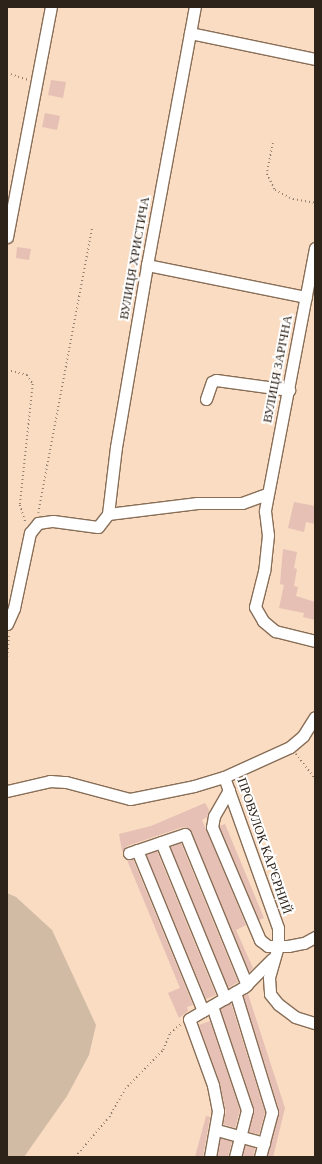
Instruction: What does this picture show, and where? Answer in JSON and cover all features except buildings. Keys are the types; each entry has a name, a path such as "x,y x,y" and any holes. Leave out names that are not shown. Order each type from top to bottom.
{"street":[{"path":"7,237 51,7"},
{"name":"ВУЛИЦЯ ХРИСТИЧА","path":"108,514 116,447 147,265 195,7"},
{"path":"190,33 315,59"},
{"name":"ВУЛИЦЯ ЗАРІЧНА","path":"315,248 289,390 267,494 265,518 268,535 264,571 255,607 263,621 275,631 315,641"},
{"path":"147,265 306,297"},
{"path":"206,399 212,382 216,380 289,390"},
{"path":"7,624 14,608 30,533 38,523 53,521 98,527 108,514 197,503 242,503 267,494"},
{"name":"ПРОВУЛОК КАР'ЄРНИЙ","path":"314,723 290,746 224,777 278,928 277,951 269,978 270,994 278,1004 295,1017 315,1023"},
{"path":"7,791 50,781 66,782 130,799 224,777"},
{"path":"229,790 214,816 212,827 260,940 277,951"},
{"path":"235,1157 247,1110 207,1008 133,852 185,834 247,984"},
{"path":"161,842 225,998"},
{"path":"210,1157 217,1130 218,1111 212,1085 189,1019 247,984 277,951 315,937"},
{"path":"235,992 272,1112 260,1157"},
{"path":"217,1130 264,1143"}],"path":[{"path":"7,73 37,82"},
{"path":"273,143 267,174 275,190 293,199 315,202"},
{"path":"38,523 39,503 92,227"},
{"path":"7,370 27,376 33,384 20,505 30,533"},
{"path":"7,624 10,640 7,657"},
{"path":"290,746 315,778"},
{"path":"75,1157 109,1118 126,1089 163,1050 170,1033 189,1019"}],"shaded area":[{"path":"7,893 16,897 52,930 96,1025 89,1055 67,1096 24,1157 7,1157"}]}
